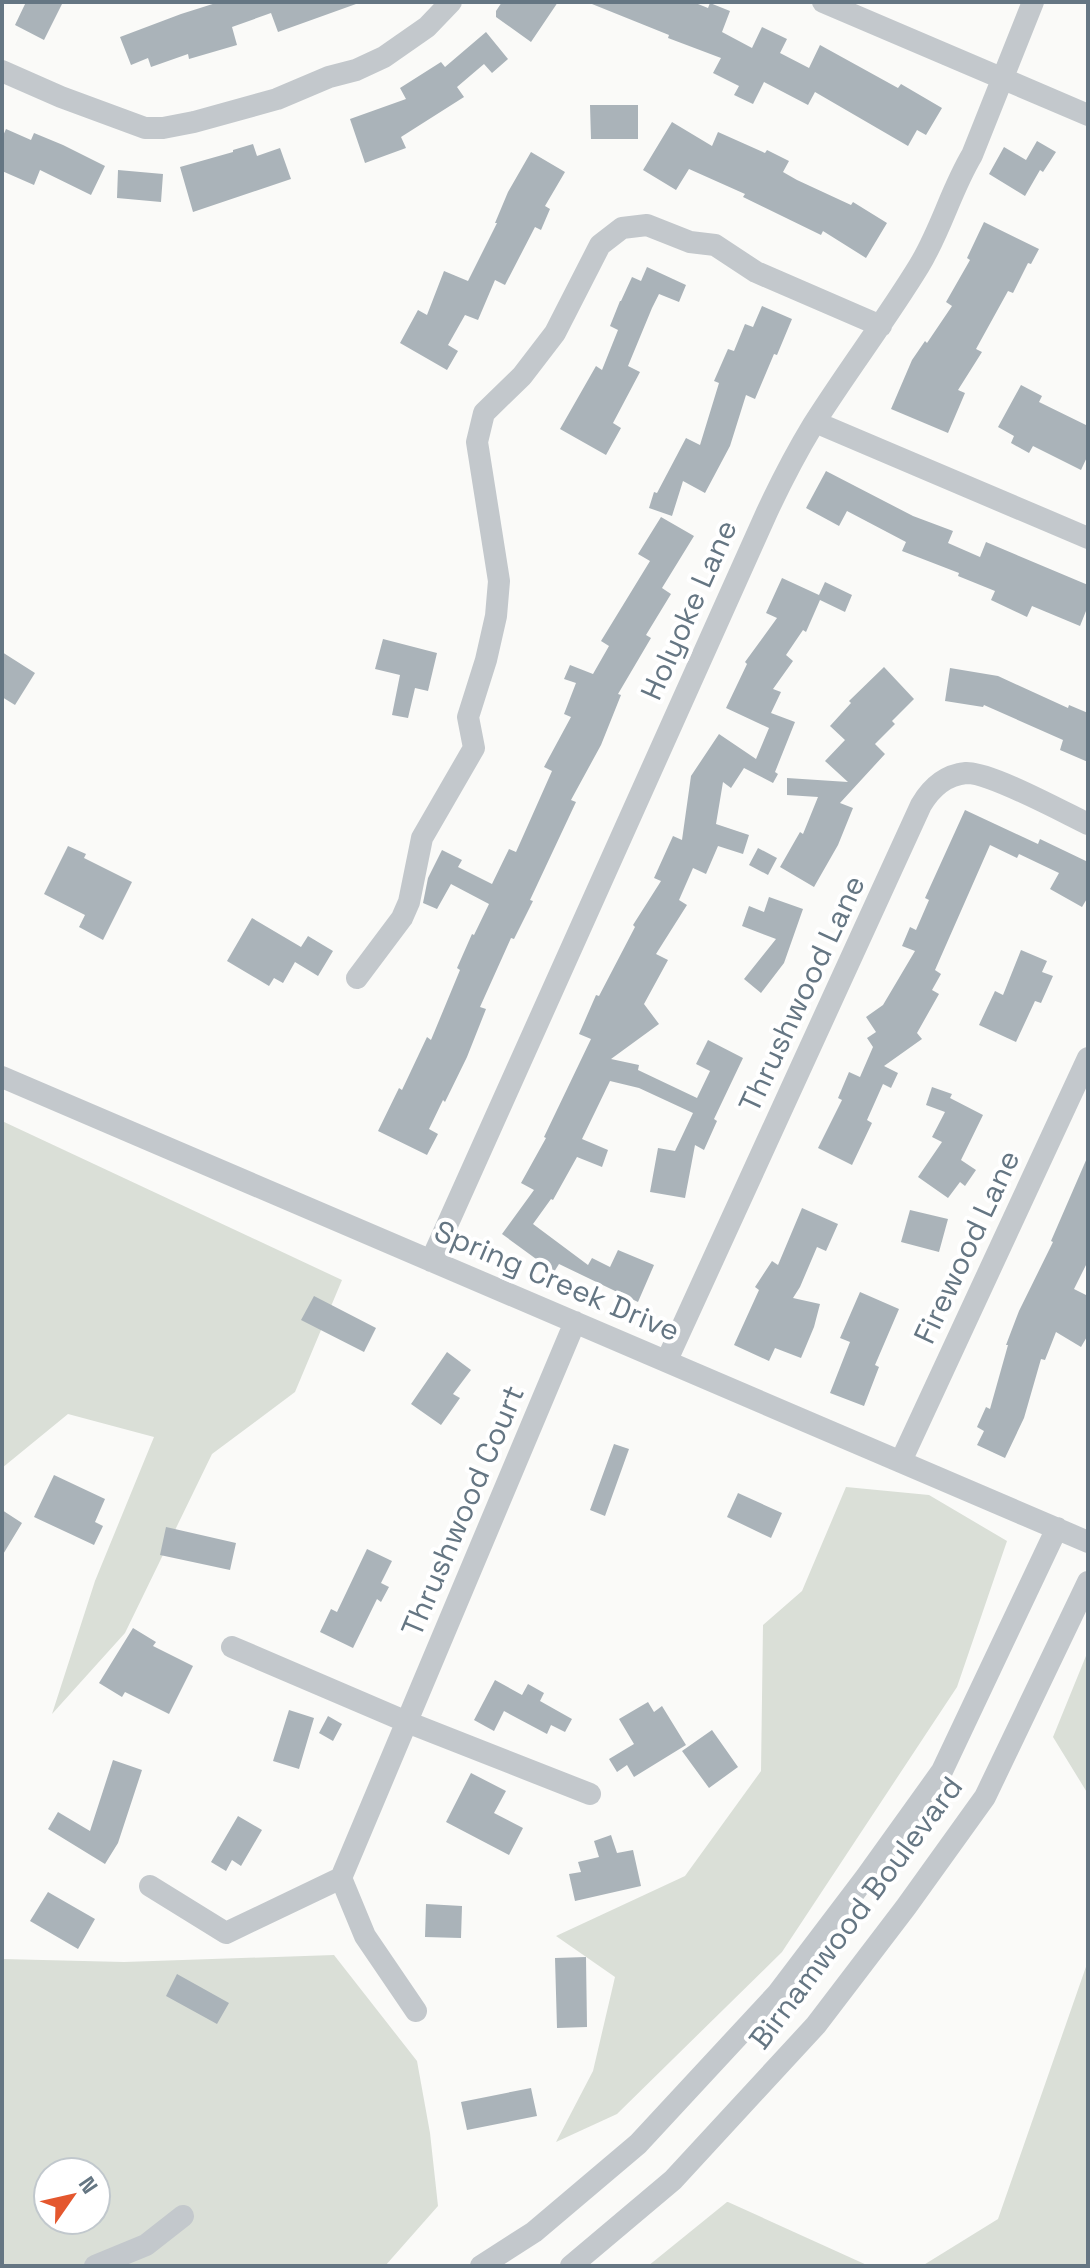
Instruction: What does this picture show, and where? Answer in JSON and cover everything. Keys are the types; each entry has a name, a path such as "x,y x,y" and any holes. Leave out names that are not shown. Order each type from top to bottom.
{"street":[{"path":"2,71 145,128 163,128 277,99 329,77 356,70 395,50 427,27 451,2"},
{"path":"823,2 1088,115"},
{"name":"Holyoke Lane","path":"431,1261 767,512 815,422 881,326 942,223 1033,2"},
{"path":"357,978 402,918 409,902 422,838 474,748 468,717 486,660 496,616 499,581 477,442 484,413 522,376 555,333 600,245 622,228 647,225 690,242 715,245 756,272 881,326"},
{"path":"815,422 1088,538"},
{"name":"Thrushwood Lane","path":"667,1360 921,805 931,790 944,779 966,773 985,776 1078,819"},
{"name":"Firewood Lane","path":"901,1461 1088,1058"},
{"name":"Spring Creek Drive","path":"2,1077 1088,1542"},
{"name":"Thrushwood Court","path":"341,1878 575,1322"},
{"name":"Birnamwood Boulevard","path":"481,2266 534,2232 638,2144 778,1993 942,1771 1057,1528"},
{"name":"Birnamwood Boulevard","path":"571,2266 673,2180 816,2025 906,1907 985,1797 1088,1582"},
{"path":"232,1647 407,1722 590,1794"},
{"path":"150,1886 226,1933 341,1878 365,1936 416,2011"},
{"path":"95,2266 146,2245 183,2216"}],"shaded area":[{"path":"2,1121 342,1280 295,1392 212,1454 125,1633 52,1714 95,1581 154,1437 68,1414 2,1468"},
{"path":"846,1487 929,1495 1007,1541 957,1687 782,1952 617,2114 556,2142 593,2071 615,1977 556,1936 685,1876 761,1771 763,1625 802,1591"},
{"path":"1088,1651 1088,1794 1053,1737"},
{"path":"334,1955 417,2061 430,2133 438,2206 385,2266 2,2266 2,1959 124,1962"},
{"path":"1088,1961 1088,2266 922,2266 998,2219"},
{"path":"728,2202 869,2266 648,2266"}],"building":[{"path":"26,2 63,2 44,40 15,25"},
{"path":"219,2 356,4 278,32 271,13 232,27 237,45 189,59 188,54 151,67 148,58 131,65 120,37"},
{"path":"502,2 558,2 531,42 496,17"},
{"path":"587,2 693,2 708,8 710,3 730,11 722,32 752,48 762,27 787,39 780,53 809,68 820,45 898,88 901,84 942,108 926,135 917,130 908,146 815,92 808,105 764,82 753,104 734,95 739,86 713,73 721,58"},
{"path":"486,32 508,59 492,73 484,64 457,87 464,97 401,137 406,148 365,163 350,119 406,99 400,88 441,62 445,67"},
{"path":"590,105 638,105 638,139 591,139"},
{"path":"672,122 712,146 718,132 765,153 767,150 789,161 783,172 851,205 853,202 887,223 866,258 823,231 821,235 743,197 745,194 689,169 676,190 643,170"},
{"path":"6,129 31,140 34,133 105,166 91,195 40,170 34,185 2,171 2,138"},
{"path":"1037,141 1056,152 1043,172 1040,170 1025,196 989,174 1004,147 1026,160"},
{"path":"253,144 257,156 280,148 291,179 193,212 180,167"},
{"path":"531,152 565,172 545,206 550,209 541,230 535,227 505,285 495,280 478,320 465,315 448,345 458,351 447,370 400,343 418,310 427,315 444,271 468,281 497,223 508,192"},
{"path":"118,170 163,174 161,202 117,198"},
{"path":"984,222 1039,249 1013,293 1008,291 976,349 982,352 958,390 965,393 948,433 891,409 912,360 952,306 946,302 970,260 967,258"},
{"path":"647,267 686,285 679,302 659,294 652,308 628,366 640,372 613,423 621,428 606,455 560,429 596,366 602,370 618,330 610,326 620,301 632,277 641,281"},
{"path":"762,306 792,319 755,399 746,395 730,446 705,493 683,481 672,516 649,508 654,492 657,493 686,438 700,445 719,383 714,381 728,349 734,351 745,324 753,327"},
{"path":"1021,385 1042,396 1039,402 1088,426 1088,455 1081,470 1033,446 1029,453 1011,443 1014,436 998,427"},
{"path":"826,471 913,516 953,531 948,543 980,557 986,542 1088,585 1088,606 1080,626 1032,606 1027,617 991,600 995,591 902,551 906,542 847,511 839,526 806,508"},
{"path":"661,517 694,536 662,588 671,594 646,635 651,638 618,694 621,695 601,745 571,800 576,802 530,900 533,901 514,939 511,938 480,1007 486,1009 467,1057 429,1129 438,1134 427,1155 378,1131 427,1037 431,1040 460,970 457,968 489,904 451,884 437,909 423,903 428,878 442,850 462,860 458,867 492,884 509,849 516,852 552,771 544,767 571,717 564,714 576,683 564,679 570,665 593,674 609,646 601,641 650,561 638,554"},
{"path":"782,578 819,595 825,582 852,595 845,612 820,600 806,632 803,630 786,655 793,661 773,689 781,692 771,713 795,722 775,772 778,774 773,783 744,768 731,788 723,782 716,824 749,835 743,854 718,846 706,874 693,868 679,900 687,905 656,954 668,960 644,1004 659,1024 611,1059 639,1065 638,1070 697,1098 710,1071 696,1064 708,1040 743,1058 714,1119 717,1121 704,1150 695,1145 685,1198 650,1192 658,1148 675,1151 693,1113 639,1088 610,1081 582,1139 608,1150 602,1167 577,1157 553,1200 533,1224 588,1265 592,1258 610,1267 618,1250 654,1265 638,1302 559,1264 554,1272 502,1234 534,1190 521,1183 546,1138 591,1039 579,1034 596,995 599,996 635,927 633,925 661,881 654,878 673,836 682,840 691,776 719,734 756,759 769,728 726,708 747,664 745,662 777,618 766,613"},
{"path":"383,639 437,653 428,691 415,688 408,718 392,715 400,675 375,669"},
{"path":"2,652 35,673 15,705 2,697"},
{"path":"884,667 914,699 875,744 885,754 840,803 853,808 838,845 814,887 780,867 800,832 803,834 818,797 787,795 787,778 848,782 825,761 845,740 830,726 851,703 849,701"},
{"path":"950,668 998,676 1068,708 1069,705 1088,713 1088,762 1060,750 1063,740 984,705 945,701"},
{"path":"965,810 1038,844 1040,839 1088,862 1088,897 1082,907 1050,889 1059,873 1019,854 1017,858 990,845 935,970 941,974 932,990 939,994 917,1033 922,1039 884,1066 898,1073 891,1088 883,1084 867,1120 872,1123 852,1165 818,1148 842,1100 838,1098 849,1072 860,1077 873,1047 867,1038 876,1032 866,1017 883,1005 915,951 902,946 910,927 916,930 929,900 925,898"},
{"path":"68,846 86,854 84,858 132,882 103,940 79,927 85,915 44,894"},
{"path":"758,848 777,858 768,875 749,865"},
{"path":"769,897 803,909 784,963 761,993 744,979 776,939 742,926 749,906 764,912"},
{"path":"252,918 301,947 308,936 333,951 318,976 295,962 283,983 274,978 269,986 227,961"},
{"path":"1021,950 1047,961 1042,972 1053,976 1041,1003 1035,1001 1016,1042 979,1025 995,991 1003,995"},
{"path":"932,1087 952,1094 950,1098 983,1115 961,1160 976,1170 965,1186 960,1182 948,1198 918,1177 942,1142 932,1137 945,1112 926,1105"},
{"path":"1087,1158 1088,1261 1074,1289 1088,1296 1088,1335 1081,1347 1056,1332 1045,1360 1041,1359 1024,1418 1005,1458 977,1445 984,1431 977,1427 986,1407 990,1409 1006,1345 1019,1311 1053,1242"},
{"path":"802,1208 838,1224 826,1251 817,1247 793,1298 820,1304 801,1358 775,1348 769,1361 734,1345 759,1290 755,1287 772,1261 778,1265"},
{"path":"910,1210 948,1219 939,1252 901,1242"},
{"path":"860,1292 899,1309 875,1365 879,1367 864,1406 830,1393 850,1342 840,1338"},
{"path":"314,1296 376,1328 364,1352 301,1320"},
{"path":"447,1352 471,1370 453,1394 460,1398 441,1425 411,1404"},
{"path":"614,1444 629,1449 605,1516 590,1510"},
{"path":"54,1475 105,1499 95,1522 103,1526 94,1545 34,1517"},
{"path":"738,1493 782,1513 771,1538 727,1517"},
{"path":"2,1510 22,1523 2,1556"},
{"path":"166,1527 236,1543 230,1570 160,1555"},
{"path":"367,1549 392,1561 381,1583 389,1587 381,1602 377,1599 353,1648 320,1632 331,1609 337,1612"},
{"path":"133,1628 156,1642 153,1646 193,1666 169,1714 125,1692 122,1697 99,1683"},
{"path":"495,1680 522,1695 528,1684 544,1693 540,1701 572,1719 565,1732 551,1725 547,1734 504,1711 494,1731 474,1720"},
{"path":"648,1702 654,1712 662,1706 686,1745 634,1777 627,1765 617,1772 609,1759 634,1744 619,1719"},
{"path":"289,1710 314,1718 299,1769 273,1761"},
{"path":"328,1716 342,1724 333,1741 319,1733"},
{"path":"712,1730 738,1767 709,1788 682,1751"},
{"path":"113,1760 142,1770 118,1843 105,1864 48,1829 58,1812 90,1831"},
{"path":"471,1773 506,1791 494,1813 523,1828 509,1855 446,1822"},
{"path":"238,1816 262,1830 241,1866 232,1860 226,1871 211,1862"},
{"path":"611,1835 617,1853 633,1850 641,1886 575,1901 569,1874 581,1872 578,1862 599,1857 594,1841"},
{"path":"48,1892 95,1919 78,1949 30,1921"},
{"path":"426,1904 462,1906 461,1938 425,1937"},
{"path":"586,1957 587,2027 557,2028 555,1958"},
{"path":"177,1974 229,2003 217,2024 166,1996"},
{"path":"531,2088 537,2116 467,2130 461,2102"}]}
